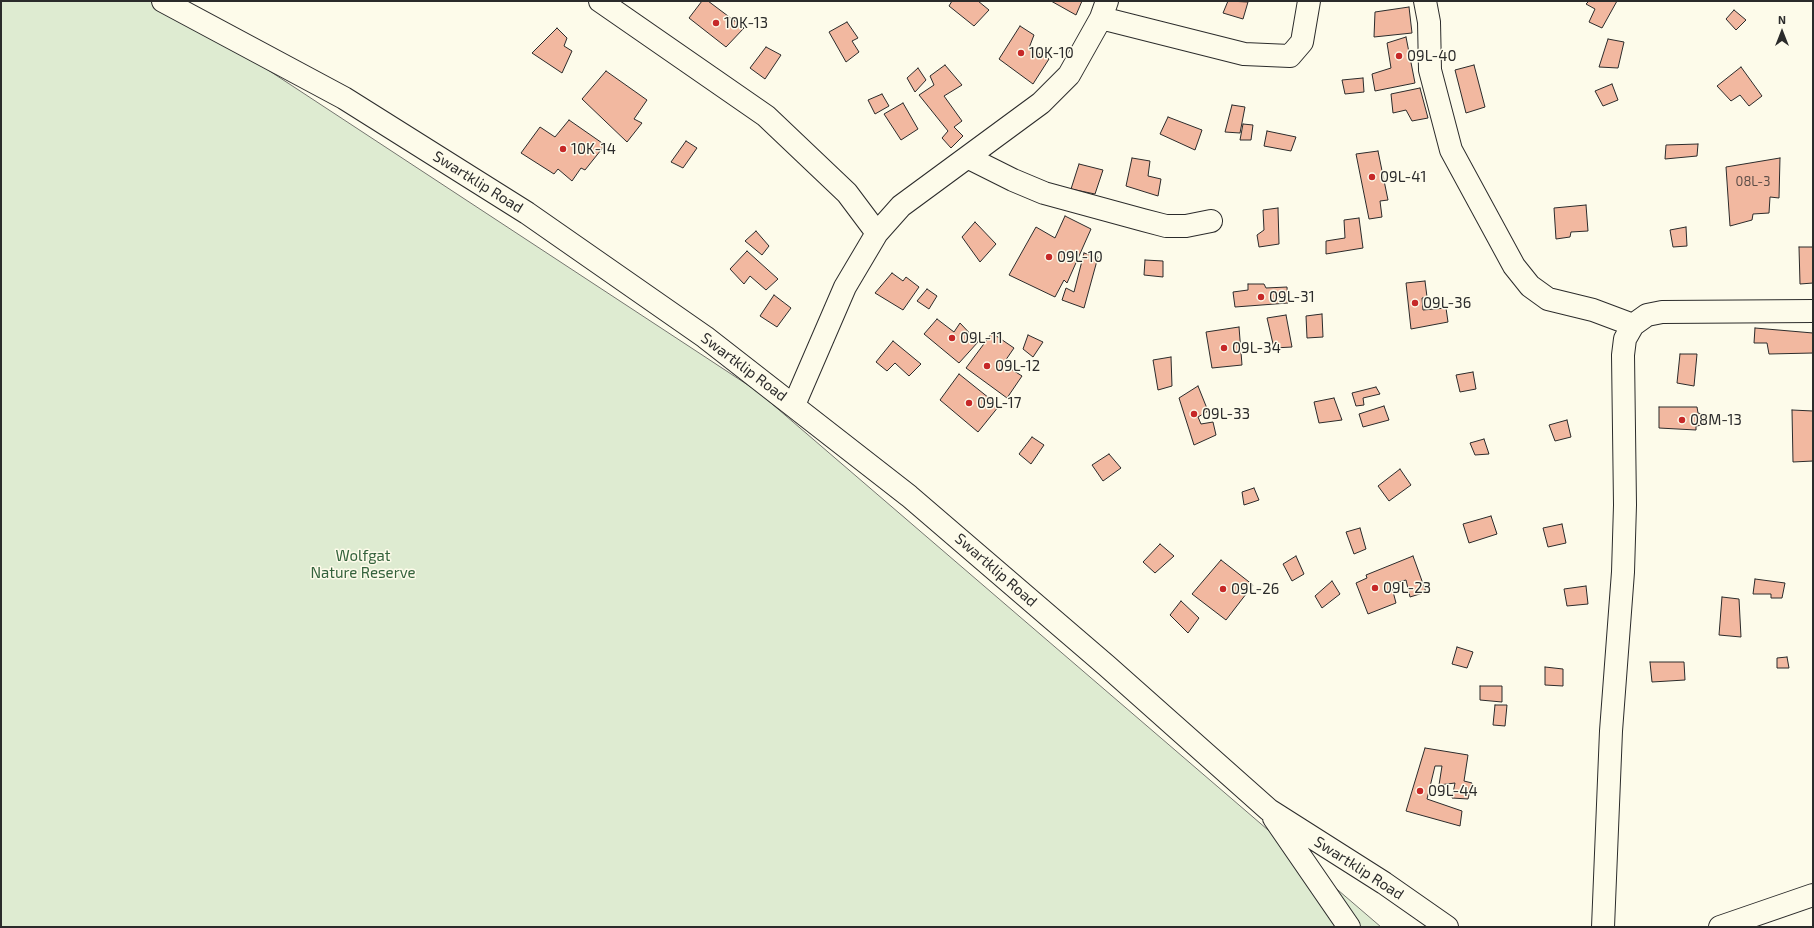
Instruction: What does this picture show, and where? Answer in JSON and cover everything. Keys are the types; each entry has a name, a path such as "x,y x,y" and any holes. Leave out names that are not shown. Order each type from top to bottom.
{"street":[{"name":"Swartklip Road","path":"163,1 344,98 521,209 705,337 909,496 1107,666 1269,810 1384,883 1447,927"},
{"path":"600,1 766,116 847,193 877,233"},
{"path":"794,405 845,288 877,233 901,206 948,169 969,158 1041,103 1069,75 1104,10 1244,54 1290,56 1302,42 1309,1"},
{"path":"1425,1 1429,22 1430,70 1451,150 1514,266 1530,286 1548,299 1594,310 1633,325"},
{"path":"969,158 1013,180 1044,193 1166,226 1186,226 1211,221"},
{"path":"1603,927 1611,731 1623,572 1625,505 1622,355 1625,339 1633,325 1647,314 1662,312 1813,311"},
{"name":"Swartklip Road","path":"1269,810 1349,927"},
{"path":"1720,927 1813,895"}],"green space":[{"name":"Wolfgat Nature Reserve","path":"1,1 163,1 757,391 1381,927 1,927"}],"building":[{"name":"10K-13","path":"702,1 708,1 744,28 726,47 689,18"},
{"path":"952,1 978,1 989,10 974,26 949,6"},
{"path":"1051,1 1082,1 1076,15"},
{"path":"1228,1 1248,2 1243,19 1223,13"},
{"path":"1589,1 1617,1 1602,28 1589,22 1595,9 1586,4"},
{"path":"1409,7 1412,33 1374,37 1375,12"},
{"path":"1734,10 1746,20 1736,30 1726,19"},
{"path":"847,22 858,38 852,41 859,52 846,62 829,32"},
{"name":"10K-10","path":"1020,26 1034,35 1029,48 1049,59 1033,84 999,59"},
{"path":"557,28 567,38 564,46 572,51 562,73 532,53"},
{"name":"09L-40","path":"1406,37 1415,83 1375,91 1372,74 1391,68 1387,43"},
{"path":"1608,39 1624,42 1618,68 1599,67"},
{"path":"766,47 781,55 765,79 750,68"},
{"path":"945,65 962,85 944,96 962,121 954,127 963,136 951,148 942,138 948,131 919,95 934,85 930,76"},
{"path":"1474,65 1485,107 1466,113 1455,70"},
{"path":"1741,67 1762,96 1749,106 1740,95 1731,101 1717,86"},
{"path":"918,68 926,80 915,92 907,78"},
{"path":"606,71 647,100 634,119 642,123 627,142 582,99"},
{"path":"1363,78 1364,92 1345,94 1342,80"},
{"path":"1612,84 1618,100 1603,106 1595,91"},
{"path":"1420,88 1428,118 1412,121 1406,110 1393,113 1391,94"},
{"path":"882,94 889,106 875,114 868,100"},
{"path":"903,103 918,129 901,140 884,114"},
{"path":"1232,105 1245,107 1240,133 1225,132"},
{"path":"1168,117 1202,130 1195,150 1160,134"},
{"name":"10K-14","path":"569,120 605,145 585,170 581,168 572,181 558,169 554,174 521,153 540,127 555,137"},
{"path":"1243,124 1253,125 1251,140 1240,140"},
{"path":"1267,131 1296,137 1291,151 1264,146"},
{"path":"686,141 697,148 683,168 671,162"},
{"path":"1698,144 1697,156 1665,159 1666,145"},
{"name":"09L-41","path":"1378,151 1388,200 1380,201 1382,217 1369,219 1356,154"},
{"path":"1132,158 1150,161 1148,176 1161,179 1158,196 1126,186"},
{"path":"1780,158 1779,198 1770,197 1769,213 1753,214 1752,220 1730,226 1726,167"},
{"path":"1079,164 1103,170 1095,194 1071,189"},
{"path":"1586,205 1588,231 1571,232 1570,237 1556,239 1554,208"},
{"path":"1278,208 1279,244 1259,247 1257,235 1264,230 1263,210"},
{"name":"09L-10","path":"1065,216 1091,229 1067,283 1064,280 1055,297 1009,275 1036,227 1055,238"},
{"path":"1359,218 1363,248 1326,254 1326,241 1345,238 1344,220"},
{"path":"975,222 996,244 980,262 962,237"},
{"path":"1686,227 1687,246 1673,247 1670,230"},
{"path":"756,231 769,246 762,255 745,241"},
{"path":"1799,247 1813,247 1813,283 1800,284"},
{"path":"747,251 778,279 766,290 750,276 744,284 730,269"},
{"path":"1084,253 1098,257 1084,308 1062,300 1066,288 1074,292"},
{"path":"1145,260 1163,261 1163,277 1144,275"},
{"path":"892,273 903,281 906,277 919,287 903,310 875,293"},
{"name":"09L-36","path":"1425,281 1427,297 1422,298 1423,310 1446,308 1448,322 1411,329 1406,283"},
{"name":"09L-31","path":"1248,284 1264,284 1266,288 1287,287 1288,303 1235,307 1233,292 1248,290"},
{"path":"927,289 937,296 929,309 917,301"},
{"path":"774,295 791,308 777,327 760,316"},
{"path":"1322,314 1323,337 1307,338 1306,316"},
{"path":"1286,315 1292,347 1274,348 1267,318"},
{"name":"09L-11","path":"937,319 954,332 960,323 978,342 959,363 924,334"},
{"name":"09L-34","path":"1239,327 1242,365 1212,368 1206,332"},
{"path":"1755,328 1813,333 1813,353 1769,354 1767,343 1754,343"},
{"name":"09L-12","path":"992,333 1014,348 1003,364 1022,376 1007,398 966,368"},
{"path":"1028,335 1043,342 1033,357 1023,349"},
{"path":"893,341 921,364 909,376 895,363 887,371 876,362"},
{"path":"1680,354 1697,354 1694,386 1677,383"},
{"path":"1171,357 1172,386 1158,390 1153,360"},
{"path":"1473,372 1476,389 1460,392 1456,375"},
{"name":"09L-17","path":"959,374 999,406 978,432 940,400"},
{"name":"09L-33","path":"1198,386 1208,411 1198,417 1201,424 1213,422 1216,435 1194,445 1179,398"},
{"path":"1376,387 1380,394 1363,398 1364,405 1356,406 1352,393"},
{"path":"1334,398 1342,420 1319,423 1314,402"},
{"path":"1384,406 1389,420 1363,427 1359,414"},
{"name":"08M-13","path":"1659,407 1697,407 1698,413 1705,415 1703,425 1696,426 1696,430 1659,428"},
{"path":"1792,410 1813,411 1813,461 1793,462"},
{"path":"1567,420 1571,437 1555,441 1549,425"},
{"path":"1032,437 1044,445 1031,464 1019,454"},
{"path":"1484,439 1489,454 1475,455 1470,443"},
{"path":"1109,454 1121,468 1103,481 1092,465"},
{"path":"1400,469 1411,485 1389,501 1378,486"},
{"path":"1254,488 1259,500 1244,505 1242,492"},
{"path":"1491,516 1497,534 1469,543 1463,524"},
{"path":"1562,524 1566,543 1548,547 1543,528"},
{"path":"1360,528 1366,549 1354,554 1346,532"},
{"path":"1160,544 1174,556 1155,573 1143,562"},
{"path":"1296,556 1304,574 1292,581 1283,564"},
{"name":"09L-23","path":"1413,556 1426,592 1410,597 1406,580 1391,584 1396,603 1368,614 1356,583 1367,578 1366,575"},
{"name":"09L-26","path":"1221,560 1253,585 1226,620 1192,594"},
{"path":"1755,579 1785,583 1782,598 1771,598 1771,594 1753,594"},
{"path":"1332,581 1340,594 1322,608 1315,596"},
{"path":"1586,586 1588,604 1567,606 1564,589"},
{"path":"1722,597 1739,599 1741,637 1719,635"},
{"path":"1181,601 1199,618 1188,633 1170,615"},
{"path":"1457,647 1473,652 1467,668 1452,664"},
{"path":"1787,657 1789,668 1777,668 1777,658"},
{"path":"1650,662 1684,662 1685,680 1652,682"},
{"path":"1545,667 1563,669 1563,686 1545,685"},
{"path":"1480,686 1502,686 1502,702 1480,700"},
{"path":"1495,705 1507,705 1505,726 1493,725"},
{"name":"09L-44","path":"1425,748 1468,755 1464,781 1472,783 1468,799 1452,798 1455,783 1439,785 1442,766 1435,766 1427,799 1462,811 1460,826 1406,811"}],"place":[{"name":"10K-13","path":"716,23"},
{"name":"10K-10","path":"1021,53"},
{"name":"09L-40","path":"1399,56"},
{"name":"10K-14","path":"563,149"},
{"name":"09L-41","path":"1372,177"},
{"name":"09L-10","path":"1049,257"},
{"name":"09L-31","path":"1261,297"},
{"name":"09L-36","path":"1415,303"},
{"name":"09L-11","path":"952,338"},
{"name":"09L-34","path":"1224,348"},
{"name":"09L-12","path":"987,366"},
{"name":"09L-17","path":"969,403"},
{"name":"09L-33","path":"1194,414"},
{"name":"08M-13","path":"1682,420"},
{"name":"09L-23","path":"1375,588"},
{"name":"09L-26","path":"1223,589"},
{"name":"09L-44","path":"1420,791"}]}
